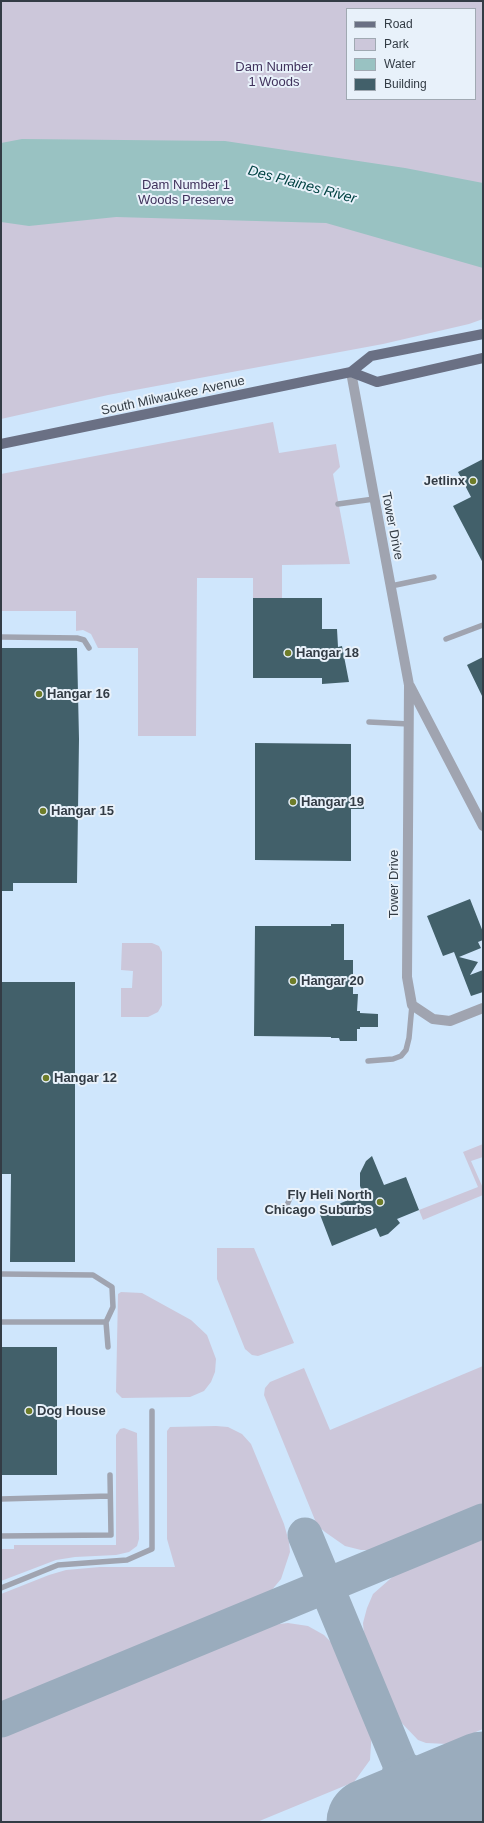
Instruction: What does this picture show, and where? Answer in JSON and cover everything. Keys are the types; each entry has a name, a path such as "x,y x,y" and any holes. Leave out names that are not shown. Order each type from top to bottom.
{"main road":[{"name":"South Milwaukee Avenue","path":"1,444 351,372 371,356 483,334"},
{"path":"351,372 377,382 483,358"}],"street":[{"name":"Tower Drive","path":"351,372 409,685 407,977 412,1005"},
{"name":"Tower Drive","path":"409,685 483,826"},
{"path":"412,1005 433,1019 450,1021 483,1008"}],"lane":[{"path":"338,504 374,498"},
{"path":"391,586 434,577"},
{"path":"446,639 483,625"},
{"path":"1,637 76,638 84,640 89,648"},
{"path":"369,722 409,724"},
{"path":"368,1061 393,1059 401,1056 406,1050 409,1038 412,1005"},
{"path":"287,1205 291,1196"},
{"path":"1,1274 93,1275 112,1287 113,1307 106,1322 108,1347"},
{"path":"1,1322 106,1322"},
{"path":"1,1588 58,1565 128,1560 152,1549 152,1411"},
{"path":"1,1536 111,1535 110,1476"},
{"path":"1,1499 110,1496"}],"green space":[{"name":"Dam Number 1 Woods Preserve","path":"1,1 483,1 483,319 469,324 383,344 108,395 1,419"},
{"path":"273,422 279,453 336,444 340,467 333,474 350,564 282,565 282,598 253,598 253,578 197,578 196,736 138,736 138,648 98,648 91,634 83,630 76,631 76,611 1,611 1,474"},
{"path":"122,943 152,943 159,946 162,952 162,1005 158,1012 148,1017 121,1017 121,988 132,988 133,971 121,970"},
{"path":"483,1144 483,1157 471,1161 483,1188 483,1195 423,1220 419,1210 478,1187 463,1152"},
{"path":"217,1248 254,1248 294,1343 258,1356 252,1355 245,1349 217,1279"},
{"path":"121,1292 142,1293 191,1320 207,1335 216,1359 215,1372 211,1382 204,1391 190,1397 122,1398 116,1392 118,1294"},
{"path":"483,1366 483,1507 391,1545 373,1550 361,1550 345,1546 317,1525 264,1395 265,1388 270,1382 304,1368 330,1430"},
{"path":"170,1427 228,1427 242,1434 251,1444 284,1524 289,1542 290,1552 281,1579 271,1591 254,1601 1,1706 1,1594 66,1570 100,1567 175,1567 167,1539 167,1431"},
{"path":"124,1428 137,1433 139,1539 137,1546 129,1552 116,1555 75,1557 56,1560 1,1581 1,1549 14,1549 14,1545 116,1545 116,1435 120,1429"},
{"path":"483,1537 483,1729 447,1744 426,1743 418,1740 396,1717 364,1635 363,1623 367,1608 373,1594 398,1572"},
{"path":"288,1623 308,1626 324,1635 337,1648 372,1729 370,1760 354,1782 257,1822 1,1822 1,1736 271,1625"}],"water":[{"name":"Des Plaines River","path":"22,139 225,141 405,168 483,183 483,268 326,223 116,217 29,226 1,222 1,143"}],"building":[{"path":"483,459 483,563 453,506 471,497 458,472"},
{"name":"Hangar 18","path":"253,598 322,598 322,629 337,629 338,647 342,646 349,682 322,684 322,678 253,678"},
{"path":"1,648 77,648 79,739 77,883 13,883 13,891 1,891"},
{"path":"483,657 483,698 467,665"},
{"name":"Hangar 19","path":"255,743 351,744 351,797 364,797 364,809 351,809 351,861 255,860"},
{"path":"470,899 483,932 483,940 478,942 481,948 459,957 478,962 470,975 483,970 483,992 471,996 454,952 443,956 427,916"},
{"name":"Hangar 20","path":"331,924 344,924 344,960 353,960 353,994 358,994 357,1011 360,1011 360,1013 378,1014 378,1027 360,1027 360,1029 357,1029 357,1041 340,1041 339,1038 331,1037 254,1036 255,926 331,926"},
{"name":"Hangar 12","path":"1,982 75,982 75,1262 10,1262 11,1174 1,1174"},
{"name":"Fly Heli North Chicago Suburbs","path":"372,1156 384,1185 406,1177 419,1210 397,1219 400,1223 388,1234 380,1237 376,1228 332,1246 319,1212 363,1194 360,1186 360,1173 366,1161"},
{"name":"Dog House","path":"1,1347 57,1347 57,1475 1,1475"}],"taxiway":[{"path":"1,1720 483,1521"},
{"path":"305,1535 424,1822"},
{"path":"366,1822 386,1806 395,1792 401,1766 418,1778 439,1785 468,1782 445,1805 438,1822"}],"runway":[{"path":"370,1822 483,1775"}],"place":[{"name":"Jetlinx","path":"473,481"},
{"name":"Hangar 18","path":"288,653"},
{"name":"Hangar 16","path":"39,694"},
{"name":"Hangar 19","path":"293,802"},
{"name":"Hangar 15","path":"43,811"},
{"name":"Hangar 20","path":"293,981"},
{"name":"Hangar 12","path":"46,1078"},
{"name":"Fly Heli North Chicago Suburbs","path":"380,1202"},
{"name":"Dog House","path":"29,1411"}],"park label":[{"name":"Dam Number 1 Woods","path":"274,74"}]}
